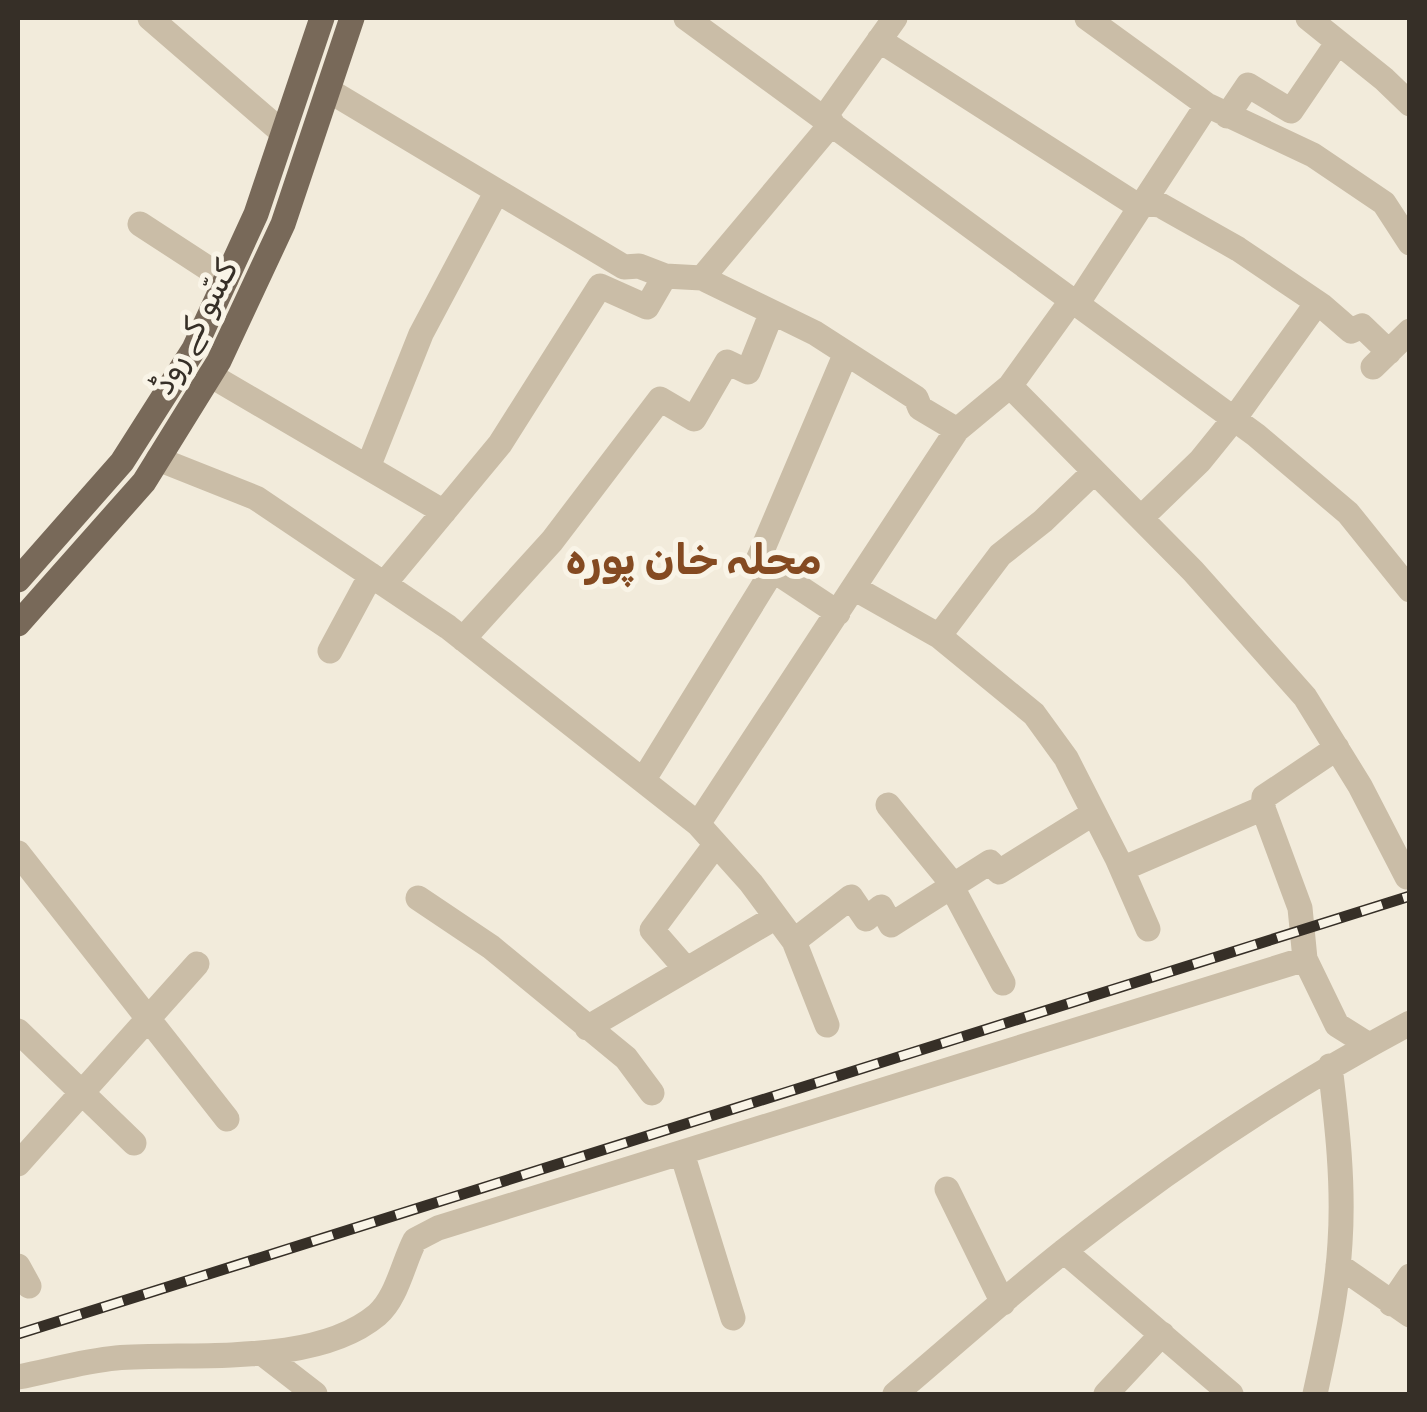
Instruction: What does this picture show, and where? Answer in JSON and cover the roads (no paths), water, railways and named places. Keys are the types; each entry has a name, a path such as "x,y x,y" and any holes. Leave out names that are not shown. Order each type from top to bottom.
{"main road":[{"name":"کسّو کے روڈ","path":"20,570 122,462 194,349 256,214 322,18"},
{"name":"کسّو کے روڈ","path":"18,624 144,482 210,375 283,224 352,18"}],"street":[{"path":"150,18 283,133"},
{"path":"686,18 1234,419 1348,513 1410,590"},
{"path":"702,278 828,120 895,18"},
{"path":"1087,18 1217,110 1313,155 1384,203 1410,244"},
{"path":"1308,18 1410,104"},
{"path":"879,40 1132,202 1160,205 1238,248 1351,330 1362,326 1381,360 1410,331"},
{"path":"698,824 957,430 1010,386 1074,302 1141,203 1217,110 1248,85 1291,111 1338,42"},
{"path":"328,90 624,267 639,266 665,276 702,278 815,332 916,398 920,408 957,430"},
{"path":"368,467 421,334 497,191"},
{"path":"140,224 226,280"},
{"path":"330,652 378,580 444,512 500,444 600,286 647,307 665,276"},
{"path":"1140,518 1200,460 1234,419 1317,302"},
{"path":"463,639 552,541 660,399 694,419 727,362 748,372 772,312"},
{"path":"838,613 758,560 846,353"},
{"path":"210,375 444,512"},
{"path":"1010,386 1194,571 1305,697 1407,878"},
{"path":"158,460 256,498 463,639 644,778 698,824 794,941 826,1025"},
{"path":"939,636 1000,554 1043,521 1094,472"},
{"path":"644,778 773,570"},
{"path":"854,588 939,636 1034,714 1066,758 1148,928"},
{"path":"1337,748 1264,797 1262,808 1300,908 1304,959 1337,1025 1369,1044"},
{"path":"888,804 952,887 1004,982"},
{"path":"1122,868 1262,808"},
{"path":"794,941 851,897 866,919 881,907 891,925 990,862 999,872 1094,813"},
{"path":"686,970 652,930 716,844"},
{"path":"18,853 227,1119"},
{"path":"418,898 491,947 626,1058 652,1093"},
{"path":"586,1028 776,917"},
{"path":"18,1377 112,1358 262,1354 337,1338 379,1314 397,1284 415,1240 438,1228 1304,959"},
{"path":"18,1164 198,964"},
{"path":"894,1394 1064,1251 1223,1134 1330,1066 1410,1023"},
{"path":"18,1030 134,1143"},
{"path":"1315,1394 1338,1265 1340,1150 1330,1066"},
{"path":"682,1153 733,1318"},
{"path":"947,1189 1003,1303"},
{"path":"1064,1251 1231,1394"},
{"path":"1338,1265 1400,1309 1410,1276"},
{"path":"1106,1394 1162,1334"},
{"path":"262,1354 315,1394"}],"railway":[{"path":"18,1334 1410,896"}],"district":[{"name":"محلہ خان پورہ","path":"694,559"}]}
